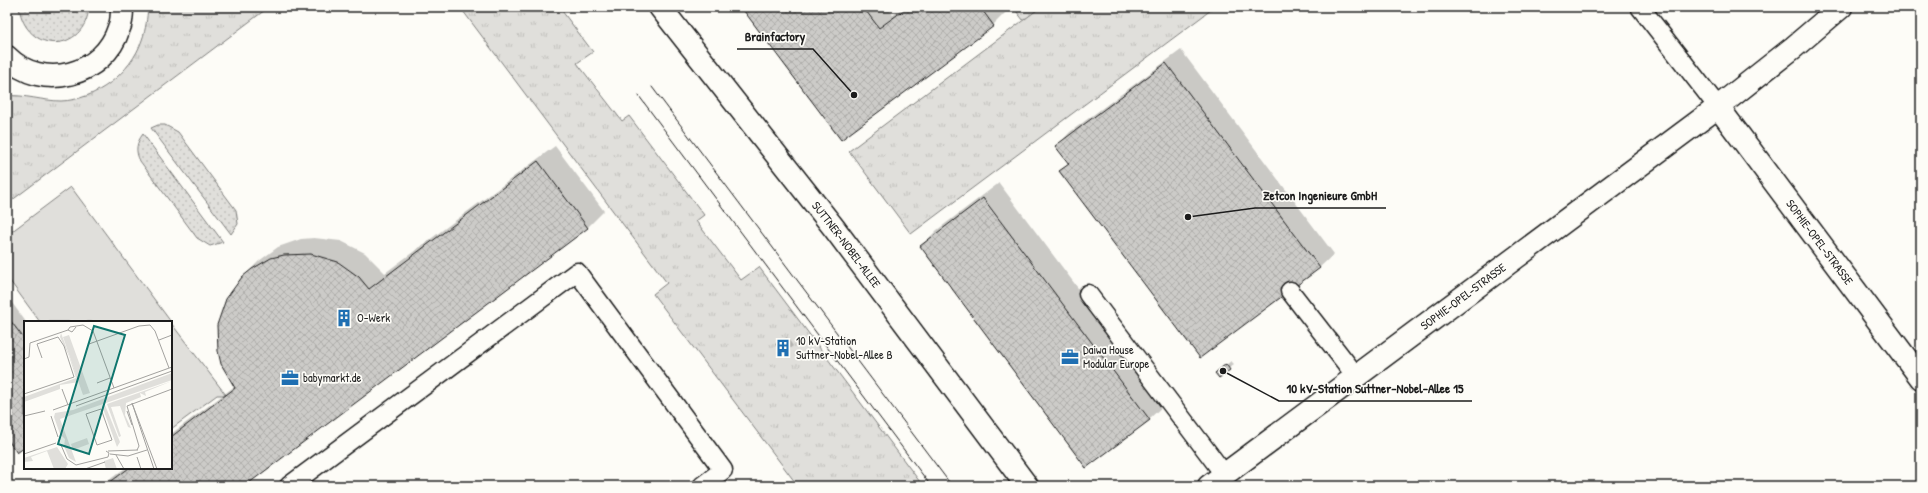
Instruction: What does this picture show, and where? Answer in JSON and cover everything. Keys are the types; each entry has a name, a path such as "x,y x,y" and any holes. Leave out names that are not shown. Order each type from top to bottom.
{"street":[{"path":"7,57 15,65 34,74 56,77 77,73 96,62 110,47 120,28 122,7"},
{"name":"SUTTNER-NOBEL-ALLEE","path":"660,7 834,228 1027,486"},
{"name":"SOPHIE-OPEL-STRASSE","path":"1217,480 1718,107 1794,47 1841,7"},
{"name":"SOPHIE-OPEL-STRASSE","path":"1718,107 1921,378"}],"lane":[{"path":"1640,7 1718,107"},
{"path":"289,486 577,272 723,470 702,486"},
{"path":"1290,291 1356,376"},
{"path":"1088,294 1217,480"}],"green space":[{"path":"19,7 89,7 85,22 77,34 67,40 55,43 43,40 32,34 24,23"},
{"path":"148,7 269,7 7,204 7,96 61,101 87,96 99,90 121,74 137,52 144,32"},
{"path":"460,7 559,7 593,52 577,63 622,121 629,116 704,215 696,221 741,280 759,267 923,486 798,486 653,294 667,283"},
{"path":"1013,7 1051,7 1027,25"},
{"path":"1041,7 1215,7 911,234 849,151"},
{"path":"158,125 165,125 178,132 236,210 238,224 231,234 151,128"},
{"path":"143,134 223,242 210,246 197,238 140,161 137,154 137,147"},
{"path":"71,187 170,321 39,321 7,277 7,235"},
{"path":"172,324 226,395 217,395 172,428"}],"building":[{"path":"741,7 863,7 879,28 908,7 980,7 994,26 841,140"},
{"path":"1166,63 1320,268 1200,358 1059,171 1069,164 1055,146"},
{"name":"O-Werk","path":"538,161 588,228 245,486 105,486 128,469 172,469 172,436 235,388 221,364 218,351 217,325 226,299 242,277 252,269 271,258 284,255 311,254 338,262 359,277 369,289"},
{"path":"983,198 1150,420 1086,468 920,246"},
{"path":"7,316 24,339 24,448 17,453 7,439"},
{"name":"10 kV-Station Suttner-Nobel-Allee B","path":"782,340 789,351 784,355 776,344"},
{"path":"1226,364 1230,370 1219,378 1215,373"}],"tram line":[{"path":"652,87 952,486"},
{"path":"639,96 931,486"}],"place":[{"name":"Brainfactory","path":"854,95"},
{"name":"Zetcon Ingenieure GmbH","path":"1188,217"},
{"name":"O-Werk","path":"344,318"},
{"name":"10 kV-Station Suttner-Nobel-Allee B","path":"783,348"},
{"name":"Daiwa House Modular Europe","path":"1070,357"},
{"name":"10 kV-Station Suttner-Nobel-Allee 15","path":"1223,371"},
{"name":"babymarkt.de","path":"290,378"}]}
